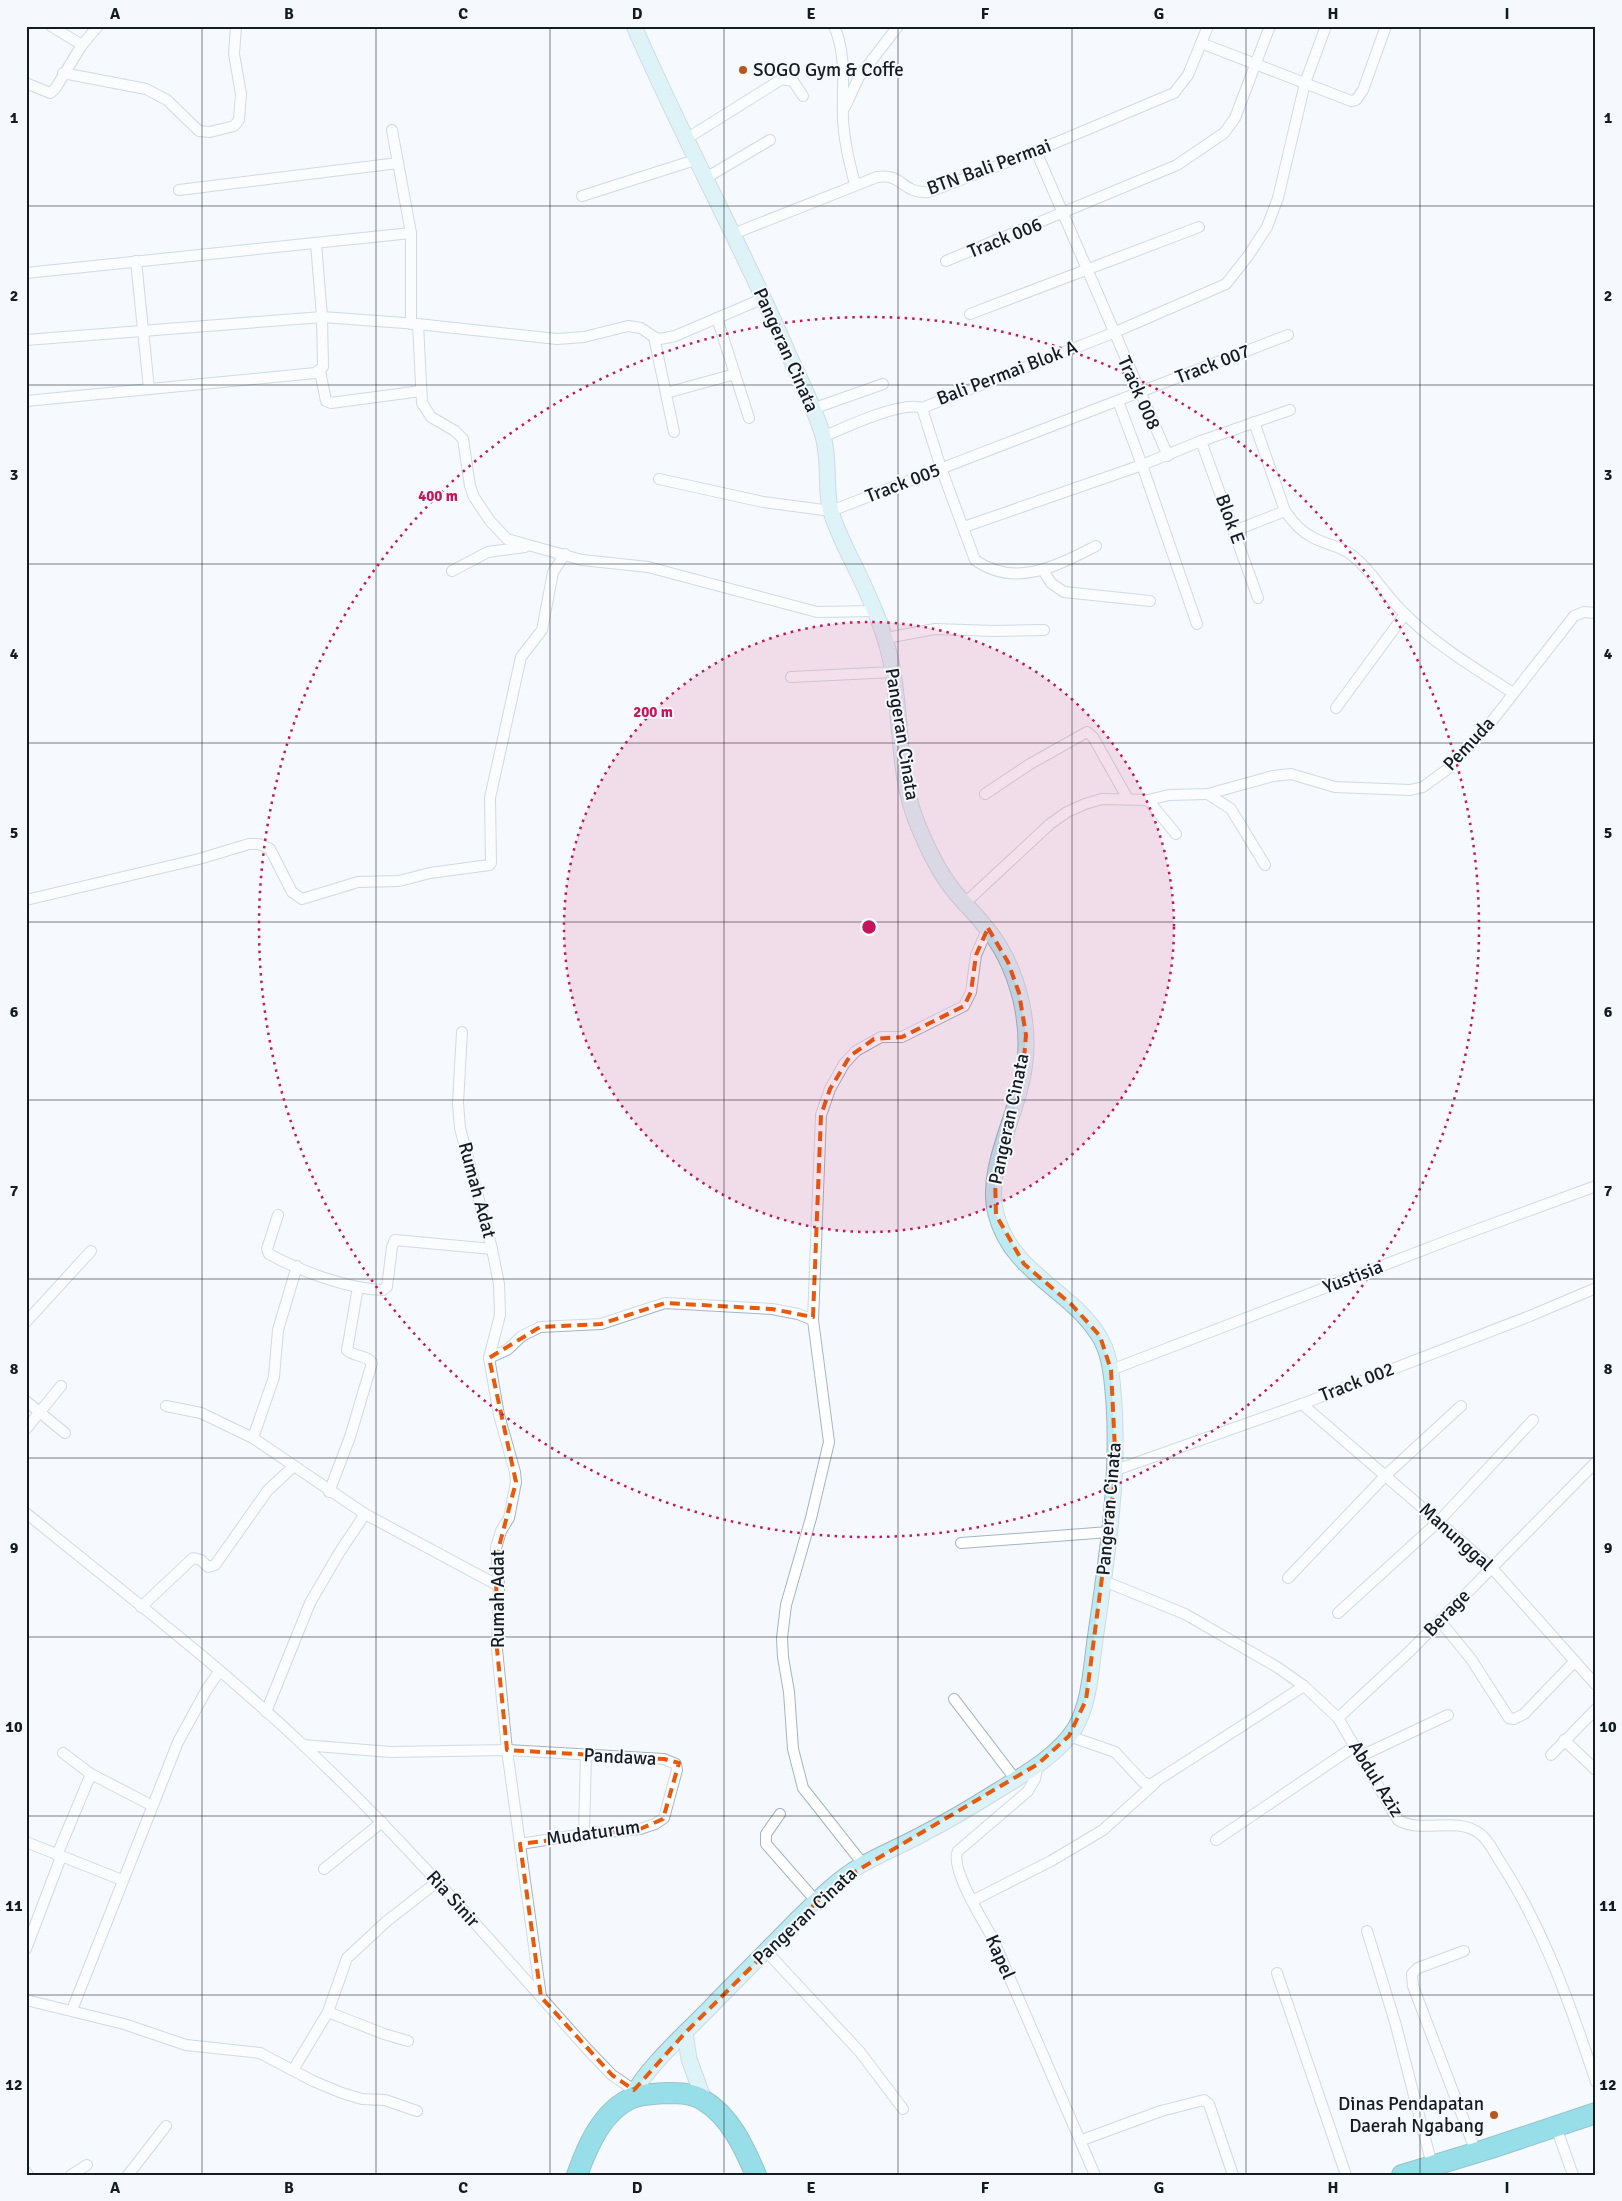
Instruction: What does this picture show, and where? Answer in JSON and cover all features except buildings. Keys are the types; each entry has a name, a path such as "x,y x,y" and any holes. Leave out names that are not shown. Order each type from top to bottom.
{"highway":[{"path":"577,2175 594,2137 604,2122 633,2094 674,2093 684,2093 704,2100 719,2113 734,2131 746,2151 756,2175"},
{"path":"1402,2175 1596,2113"}],"street":[{"path":"51,26 82,45"},
{"path":"26,83 50,93 54,90 82,45 98,26"},
{"path":"63,73 158,93 199,131 210,132 234,126 239,120 241,94 234,54 236,26"},
{"name":"Pangeran Cinata","path":"633,2094 685,2033 816,1901 845,1876 863,1864 956,1816 1016,1780 1038,1764 1069,1736 1076,1725 1086,1700 1104,1581 1116,1470 1111,1370 1107,1352 1100,1336 1072,1305 1038,1278 1024,1264 1012,1250 996,1215 993,1196 995,1175 1022,1082 1026,1058 1026,1035 1019,993 1008,962 988,928 964,904 946,881 916,820 905,772 893,672 886,638 876,611 831,511 828,488 829,468 823,437 764,298 704,179 634,26"},
{"path":"834,26 842,50 843,116 847,155 855,184"},
{"path":"844,108 859,76 898,26"},
{"name":"BTN Bali Permai","path":"733,234 855,184 877,177 890,176 913,192 930,192 1136,110 1174,92 1183,85 1208,26"},
{"name":"Track 006","path":"946,262 1064,214 1177,164 1224,133 1235,118 1270,26"},
{"path":"1305,83 1326,26"},
{"path":"1200,44 1346,100 1356,100 1363,90 1386,26"},
{"path":"686,139 782,79 793,81 802,96"},
{"name":"Bali Permai Blok A","path":"1096,546 1043,570 1020,574 1002,572 984,566 975,560 941,468 922,408 1113,333 1226,284 1248,256 1267,227 1278,198 1305,83"},
{"path":"392,130 411,233 414,324 422,403 431,417 459,434 462,439 470,486 486,515 507,539 582,560 648,568 817,612 876,611"},
{"path":"704,179 770,140"},
{"name":"Track 008","path":"1036,151 1064,214 1086,271 1168,456"},
{"path":"582,196 695,160"},
{"path":"179,190 398,163"},
{"path":"970,314 1199,227"},
{"path":"26,273 411,233"},
{"path":"26,400 320,371 323,367 322,317 316,243"},
{"path":"136,261 149,389"},
{"path":"26,340 322,317 414,324 557,339 584,338 628,326 641,328 654,338 660,339 675,336 764,298"},
{"path":"717,318 749,418"},
{"name":"Track 007","path":"1139,393 1288,335"},
{"path":"654,338 674,432"},
{"path":"320,371 326,400 331,403 422,391"},
{"path":"666,394 735,374"},
{"path":"812,409 883,384"},
{"name":"Track 005","path":"659,479 763,502 831,511 1139,393"},
{"path":"1118,401 1197,624"},
{"path":"823,437 856,422 904,407 915,406 922,408"},
{"path":"964,527 1168,456 1200,441 1290,410"},
{"path":"1254,422 1285,511 1294,523 1309,536 1342,548 1356,558 1371,572 1384,592 1405,614 1455,655 1513,693"},
{"name":"Blok E","path":"1200,441 1258,598"},
{"path":"1234,531 1285,511"},
{"path":"452,571 488,552 528,546"},
{"path":"26,900 199,860 254,844 270,849 292,892 302,899 358,882 399,881 430,873 485,867 491,862 489,821 492,786 521,657 542,630 552,572 565,554"},
{"path":"1043,570 1051,584 1064,592 1150,601"},
{"name":"Pemuda","path":"1208,794 1273,776 1301,776 1335,788 1417,789 1430,783 1449,768 1492,721 1574,616 1584,612 1596,613"},
{"path":"1336,708 1405,614"},
{"path":"886,638 935,629 1044,630"},
{"path":"792,677 893,672"},
{"path":"985,794 1030,764 1087,732 1093,737 1128,800"},
{"path":"964,904 1050,824 1067,812 1085,804 1102,800 1148,800 1169,795 1208,794 1231,809 1265,864"},
{"path":"1148,800 1176,834"},
{"path":"863,1864 802,1788 793,1750 789,1692 782,1648 786,1605 811,1518 829,1442 813,1320 821,1115 830,1089 850,1056 874,1039 902,1037 964,1006 971,992 976,955 988,928"},
{"name":"Rumah Adat","path":"462,1032 458,1103 460,1128 492,1249 500,1305 489,1358 499,1415 514,1465 516,1482 508,1518 501,1531 496,1548 498,1586 497,1649 507,1750 541,1997"},
{"name":"Yustisia","path":"1111,1370 1457,1237 1596,1186"},
{"path":"278,1215 268,1252 273,1257 358,1287 384,1290 395,1240 492,1249"},
{"path":"26,1322 91,1251"},
{"path":"253,1438 274,1377 278,1330 297,1266"},
{"path":"329,1492 350,1437 372,1363 369,1359 347,1350 358,1287"},
{"name":"Track 002","path":"1116,1470 1302,1404 1530,1316 1596,1288"},
{"path":"489,1358 507,1350 518,1339 535,1329 548,1326 601,1324 665,1302 772,1309 805,1315 813,1320"},
{"path":"26,1429 61,1386"},
{"path":"26,1401 64,1433"},
{"name":"Manunggal","path":"1302,1404 1492,1567 1595,1684"},
{"path":"166,1406 201,1413 253,1438 329,1492 498,1586"},
{"path":"1288,1578 1386,1475 1461,1406"},
{"path":"1338,1613 1439,1520 1533,1420"},
{"name":"Berage","path":"1338,1718 1411,1650 1596,1462"},
{"path":"141,1606 193,1558 199,1559 208,1567 215,1565 268,1490 293,1467"},
{"name":"Ria Sinir","path":"26,1513 141,1606 303,1745 382,1822 612,2074 633,2094"},
{"path":"266,1712 310,1603 339,1553 366,1514"},
{"path":"961,1543 1109,1532"},
{"name":"Abdul Aziz","path":"1104,1581 1185,1614 1277,1666 1304,1686 1338,1718 1398,1820 1408,1825 1471,1828 1484,1837 1514,1882 1560,1980 1596,2082"},
{"path":"1440,1621 1471,1660 1509,1718 1514,1720 1524,1714 1575,1661"},
{"path":"72,2010 151,1806 178,1742 207,1689 219,1672"},
{"path":"972,1901 1050,1861 1103,1830 1156,1782 1304,1686"},
{"path":"954,1699 1016,1780"},
{"path":"1550,1755 1596,1709"},
{"path":"1361,1756 1448,1715"},
{"path":"1069,1736 1115,1752 1143,1782 1148,1785 1156,1782"},
{"path":"1564,1740 1596,1770"},
{"name":"Pandawa","path":"303,1745 391,1752 507,1750 664,1759 674,1762 677,1770 664,1817"},
{"path":"1216,1840 1355,1746"},
{"path":"63,1753 91,1774 151,1806"},
{"path":"584,1834 586,1755"},
{"name":"Kapel","path":"1038,1764 1035,1779 1028,1791 955,1856 972,1901 992,1937 1027,2020 1082,2140 1095,2175"},
{"path":"26,1949 91,1774"},
{"path":"780,1814 766,1834 766,1844 816,1901"},
{"name":"Mudaturum","path":"520,1844 584,1834 640,1829 655,1824 664,1817"},
{"path":"324,1869 382,1822"},
{"path":"26,1842 122,1880"},
{"path":"293,2070 328,2012 343,1966 354,1949 437,1882"},
{"path":"1367,1931 1394,2022 1432,2165"},
{"path":"766,1951 860,2052 903,2109"},
{"path":"1464,1951 1418,1968 1412,1974 1413,1986 1476,2152"},
{"path":"1277,1973 1346,2175"},
{"path":"26,2000 124,2024 186,2045 260,2053 342,2093 362,2099 378,2099 417,2111"},
{"path":"328,2012 384,2034 408,2041"},
{"path":"685,2033 690,2058 704,2100"},
{"path":"1082,2140 1153,2114 1204,2100 1208,2104 1233,2175"},
{"path":"128,2175 166,2126"},
{"path":"1556,2127 1573,2175"},
{"path":"71,2175 87,2165"}],"highlighted area":[{"path":"988,928 1008,962 1019,993 1026,1035 1022,1082 995,1175 996,1215 1024,1264 1072,1305 1100,1336 1111,1370 1116,1470 1086,1700 1069,1736 1038,1764 836,1883 685,2033 634,2090 612,2075 541,1997 520,1844 640,1829 663,1819 679,1763 664,1759 507,1750 497,1649 496,1558 516,1482 489,1358 540,1327 601,1324 665,1303 772,1309 813,1317 821,1115 830,1089 850,1056 874,1039 902,1037 964,1006 971,992 976,955"}],"place":[{"name":"SOGO Gym & Coffe","path":"743,70"},
{"name":"Dinas Pendapatan Daerah Ngabang","path":"1494,2115"}]}
